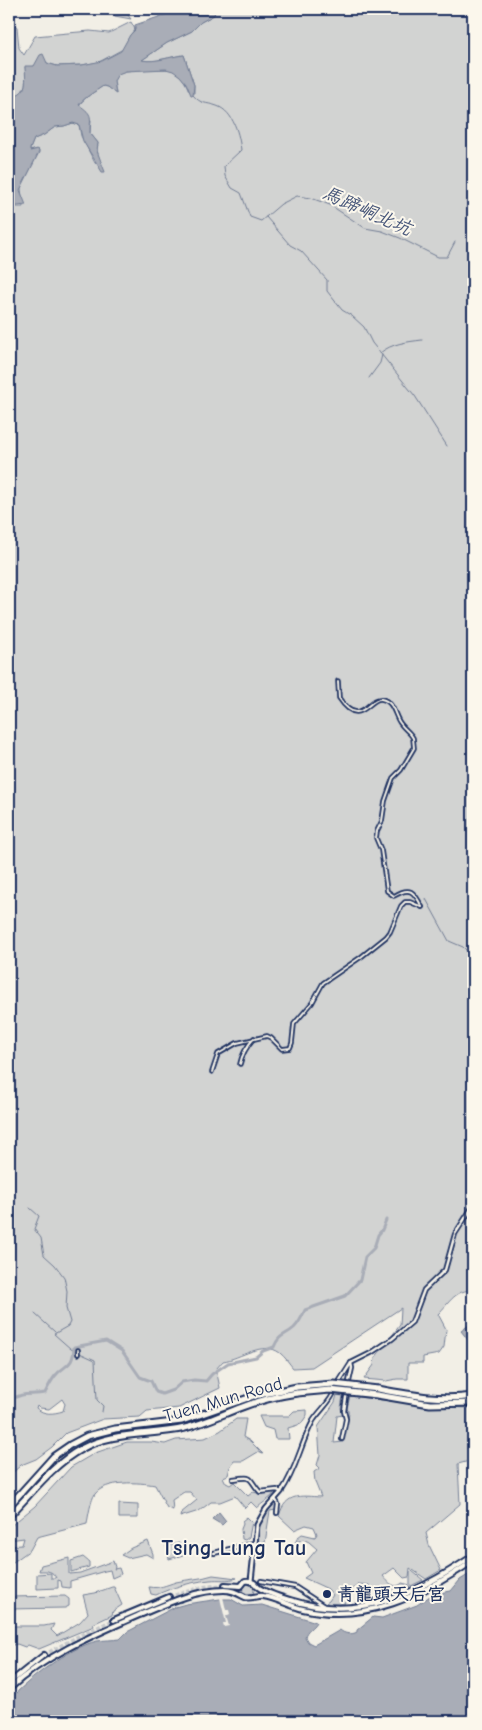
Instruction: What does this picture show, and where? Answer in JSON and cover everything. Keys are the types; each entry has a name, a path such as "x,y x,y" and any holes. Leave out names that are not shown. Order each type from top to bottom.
{"highway":[{"name":"Tuen Mun Road","path":"9,1506 57,1454 83,1438 115,1428 182,1421 254,1396 334,1384 430,1404 473,1403"},
{"name":"Tuen Mun Road","path":"9,1516 59,1463 75,1452 94,1443 108,1438 186,1428 244,1406 297,1390"},
{"name":"Tuen Mun Road","path":"378,1392 425,1397 450,1398 473,1396"}],"main road":[{"path":"242,1595 241,1586 245,1582 251,1581 279,1597 301,1603 328,1608 358,1607 394,1599 429,1582 473,1556"},
{"path":"9,1689 39,1665 68,1647 189,1596 217,1590 233,1591 249,1598 265,1596 294,1607 316,1612 345,1614 366,1612 409,1598 444,1580 473,1561"},
{"path":"225,1585 241,1586"},
{"path":"254,1596 257,1592 257,1586"},
{"path":"114,1620 169,1597"},
{"path":"9,1683 44,1655"}],"street":[{"path":"212,1072 218,1054 232,1045 268,1036 282,1049 290,1048 293,1042 294,1024 313,1002 325,981 361,957 386,937 401,906 405,902 422,907 417,897 411,891 404,890 394,896 387,891 381,850 376,838 376,831 382,821 385,801 394,778 413,749 413,738 400,724 393,707 384,700 376,700 363,711 356,712 350,709 340,699 338,681"},
{"path":"240,1064 241,1057 255,1038"},
{"path":"251,1581 255,1532 259,1520 281,1492 294,1469 302,1445 313,1422 333,1396 341,1377 350,1363 371,1353 412,1322 424,1290 445,1270 455,1234 473,1206"},
{"path":"342,1439 346,1419 344,1406 352,1368 350,1363"},
{"path":"233,1479 244,1478 253,1480 260,1492 277,1490 281,1492"},
{"path":"275,1499 278,1504 277,1513"},
{"path":"214,1554 254,1543"},
{"path":"263,1582 287,1585 302,1591 328,1608"},
{"path":"301,1603 306,1599 302,1591"},
{"path":"148,1606 153,1608 167,1604"}],"shaded area":[{"path":"9,9 15,9 9,17"},
{"path":"108,9 123,9 131,19 115,16"},
{"path":"182,9 216,9 214,15 201,22 192,31 167,43 142,60 158,60 184,55 194,85 193,95 191,95 186,83 180,76 166,69 126,71 118,74 114,81 116,94 103,86 79,105 89,114 90,133 98,143 97,151 105,172 102,172 83,141 79,125 73,123 55,127 34,139 30,149 30,151 38,149 39,152 20,190 26,205 9,207 9,98 23,91 26,81 25,66 34,66 40,55 43,54 47,63 57,66 82,65 102,61 121,51 135,30 135,25"},
{"path":"216,9 473,9 473,1290 457,1294 438,1314 446,1329 444,1347 439,1354 423,1357 423,1363 408,1363 408,1379 386,1381 364,1379 374,1365 375,1358 400,1325 401,1308 312,1367 293,1368 280,1353 266,1348 223,1361 216,1369 220,1388 179,1408 147,1411 140,1417 103,1419 66,1433 36,1459 21,1465 10,1475 11,1484 9,1485 9,207 23,207 21,188 39,152 38,149 30,151 34,139 55,127 73,123 79,125 81,136 95,163 99,158 98,143 90,133 91,120 79,106 86,98 103,86 116,94 114,81 120,73 124,71 172,70 180,76 189,91 194,94 194,85 184,55 156,60 142,60 167,43 192,31 201,22 212,16","holes":["62,1399 65,1404 63,1411 56,1413 45,1413 36,1408 37,1405 40,1408 49,1409"]},
{"path":"9,17 17,27 19,48 24,55 35,36 90,31 109,33 131,22 135,29 123,49 99,62 57,66 47,63 45,60 32,67 25,67 26,81 23,90 21,93 9,98 9,79 14,76 9,71"},
{"path":"469,1325 473,1331 473,1337 469,1341 461,1331"},
{"path":"337,1395 343,1396 341,1408 343,1415 337,1416 334,1443 343,1442 349,1414 347,1408 350,1396 438,1407 473,1408 473,1460 458,1464 460,1504 426,1533 429,1545 441,1570 426,1579 410,1568 409,1577 404,1578 394,1568 383,1576 389,1583 397,1586 402,1583 410,1585 410,1572 412,1571 423,1580 384,1599 369,1585 359,1584 349,1591 344,1604 326,1603 333,1595 328,1589 304,1578 311,1573 306,1562 317,1549 303,1539 295,1543 302,1534 315,1537 317,1534 314,1527 306,1525 294,1530 279,1516 282,1508 290,1499 301,1496 321,1497 315,1482 314,1472 320,1468 317,1465 320,1455 318,1427 335,1402"},
{"path":"307,1410 307,1415 301,1424 288,1428 289,1439 275,1439 273,1430 264,1427 259,1416 289,1416 294,1411"},
{"path":"236,1419 246,1419 243,1437 263,1454 258,1452 243,1461 234,1461 228,1475 223,1477 226,1483 230,1485 234,1482 248,1496 253,1492 262,1494 275,1492 257,1508 251,1502 245,1508 235,1496 220,1502 211,1502 199,1511 180,1517 181,1513 197,1500 190,1492 184,1492 172,1500 173,1510 167,1508 155,1485 140,1483 115,1484 100,1489 95,1494 87,1524 37,1537 30,1550 9,1565 9,1546 22,1545 24,1538 9,1540 9,1531 12,1525 35,1506 71,1467 95,1453 127,1442 165,1444 176,1440 205,1438 220,1431"},
{"path":"276,1502 276,1510 270,1511 265,1543 257,1543 262,1521"},
{"path":"119,1504 138,1505 138,1518 119,1518"},
{"path":"219,1512 226,1521 222,1525 212,1519"},
{"path":"247,1517 252,1522 249,1537 245,1540 242,1539 241,1529 242,1521"},
{"path":"148,1541 153,1558 146,1554 128,1558 121,1555 131,1548"},
{"path":"179,1543 183,1555 169,1559 166,1546"},
{"path":"83,1557 89,1562 89,1567 71,1572 71,1561"},
{"path":"69,1558 69,1574 80,1573 113,1561 114,1569 119,1568 121,1574 112,1578 110,1570 70,1581 70,1588 62,1587 61,1581 58,1580 58,1588 37,1589 37,1574 51,1573 51,1578 56,1578 53,1574 49,1571 39,1571 41,1565"},
{"path":"473,1572 473,1721 9,1721 9,1700 50,1665 86,1645 97,1641 120,1639 127,1632 175,1607 220,1599 231,1599 243,1606 262,1605 316,1622 305,1637 308,1642 314,1645 340,1630 350,1634 355,1633 373,1617 382,1618 417,1605 433,1594 451,1591 460,1580"},
{"path":"213,1575 237,1578 196,1582 156,1595 151,1594 149,1587 159,1587"},
{"path":"246,1584 250,1584 254,1590 250,1596 246,1596 242,1592 242,1588"},
{"path":"114,1587 122,1605 113,1611 112,1615 93,1624 94,1626 39,1649 28,1645 25,1647 17,1644 9,1646 9,1626 44,1626 54,1624 51,1630 57,1636 80,1622 88,1613 83,1595"},
{"path":"65,1596 69,1599 69,1606 65,1608 9,1609 9,1597"}],"pier":[{"path":"223,1597 226,1610 229,1610 230,1614 226,1616 229,1626 224,1627 223,1623 226,1623 220,1598"}],"waterway":[{"name":"馬蹄峒北坑","path":"193,95 201,102 223,109 228,113 235,125 241,150 224,166 225,176 232,188 241,193 250,217 261,221 281,204 297,196 311,198 330,205 365,228 382,231 400,238 438,257 447,257 455,242"},
{"path":"266,217 290,245 301,251 327,280 327,291 342,310 364,327 372,343 415,396 447,446"},
{"path":"380,353 395,345 422,340"},
{"path":"369,378 380,363 382,355"},
{"path":"426,899 449,941 463,947 473,957"},
{"path":"30,1208 39,1216 34,1229 41,1238 44,1255 64,1277 67,1291 66,1308 70,1322 68,1326 54,1334 71,1349 95,1360 97,1400 103,1406 102,1412"},
{"path":"9,1401 23,1395 45,1393 55,1376 72,1359 74,1347 106,1341 122,1351 140,1377 151,1381 156,1392 162,1394 173,1390 182,1382 206,1381 212,1374 228,1363 256,1357 263,1351 274,1347 280,1337 294,1328 305,1310 345,1296 360,1280 365,1257 374,1248 386,1220"},
{"path":"35,1314 55,1332"}],"tunnel":[{"path":"169,1597 203,1587 225,1585"},
{"path":"44,1655 114,1620"}],"place":[{"name":"青龍頭天后宮","path":"327,1594"}],"district":[{"name":"Tsing Lung Tau","path":"234,1548"}]}
